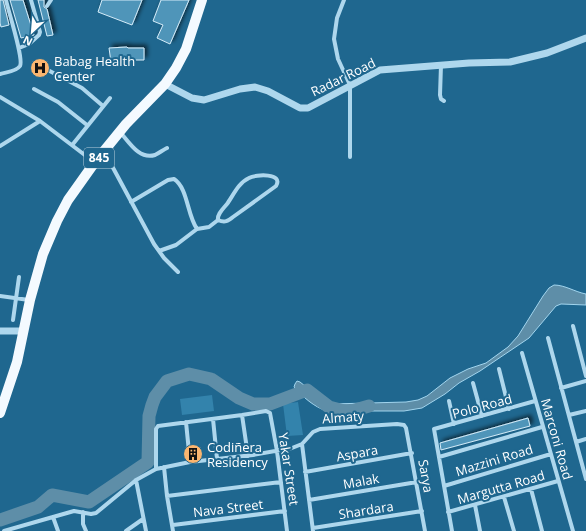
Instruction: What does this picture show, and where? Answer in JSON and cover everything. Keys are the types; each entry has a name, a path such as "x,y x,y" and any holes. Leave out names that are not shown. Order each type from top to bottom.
{"main road":[{"name":"845","path":"0,413 17,362 30,300 43,254 55,225 68,200 95,162 120,131 165,84 176,68 186,49 202,0"}],"street":[{"path":"0,73 16,70 20,66 21,62 19,48 6,0"},
{"path":"19,48 29,44 39,35 40,32 31,0"},
{"path":"47,6 51,0"},
{"path":"344,0 338,18 334,39 338,59 350,85 350,157"},
{"name":"Radar Road","path":"165,84 192,98 201,100 240,89 255,87 268,91 300,108 308,108 380,70 441,65 510,62 547,53 586,38"},
{"path":"441,65 440,95 441,99 444,101"},
{"path":"42,67 82,88 103,106"},
{"path":"34,89 58,102 87,125"},
{"path":"0,98 40,121 73,144 95,162"},
{"path":"73,144 110,98"},
{"path":"0,146 40,121"},
{"path":"120,131 136,151 141,154 148,156 156,154 167,148"},
{"path":"104,151 154,244 164,258 178,272"},
{"path":"160,251 176,245 197,229 209,228 218,220 219,214 243,182 250,177 267,176 278,180 276,186 233,217 227,221 222,222 218,220"},
{"path":"131,202 168,180 174,179 182,186 193,223 197,229"},
{"path":"13,320 19,277"},
{"path":"0,296 30,300"},
{"path":"574,326 586,376"},
{"path":"0,331 24,331"},
{"path":"548,338 576,442 585,468 586,479"},
{"name":"Marconi Road","path":"522,353 573,531"},
{"path":"499,370 509,409"},
{"path":"561,388 586,380"},
{"path":"473,383 482,416"},
{"path":"449,401 454,424"},
{"name":"Polo Road","path":"439,457 434,429 535,401"},
{"name":"Yakar Street","path":"242,415 266,410 270,413 277,451 287,531"},
{"path":"569,415 586,411"},
{"path":"156,469 157,427 186,422 242,415 248,456"},
{"path":"213,419 217,459"},
{"path":"186,422 190,462"},
{"name":"Almaty","path":"4,531 74,511 92,514 96,513 136,480 156,469 190,462 248,456 292,448 302,444 313,432 320,429 397,424 404,425"},
{"name":"Sarya","path":"404,425 412,453 425,531"},
{"path":"452,531 439,457 542,427"},
{"path":"576,442 586,439"},
{"path":"302,444 313,530"},
{"name":"Aspara","path":"305,472 412,453"},
{"name":"Mazzini Road","path":"444,486 551,454"},
{"path":"164,467 173,531"},
{"path":"136,480 146,531"},
{"name":"Margutta Road","path":"448,512 558,481"},
{"path":"167,496 281,482"},
{"name":"Malak","path":"309,500 417,482"},
{"path":"531,489 542,531"},
{"path":"504,497 514,531"},
{"path":"475,505 480,531"},
{"name":"Nava Street","path":"172,525 285,511"},
{"name":"Shardara","path":"313,530 422,511"},
{"path":"83,512 83,524 86,531"},
{"path":"53,516 58,531"},
{"path":"126,531 143,518"},
{"path":"27,525 29,531"}],"shaded area":[{"path":"554,285 562,286 586,294 586,305 561,304 556,306 529,338 422,408 404,411 327,411 309,401 294,387 297,381 300,382 325,402 331,404 406,402 418,400 427,396 450,378 468,369 486,363 508,347 518,336 543,296 549,288"},
{"path":"212,395 214,411 182,415 180,399"},
{"path":"298,402 303,435 287,436 283,404"}],"building":[{"path":"0,0 3,0 9,25 1,27 0,23"},
{"path":"10,0 23,0 34,35 21,38"},
{"path":"38,0 44,0 44,7 47,9 53,35 47,36"},
{"path":"102,0 142,0 132,25 98,12"},
{"path":"161,0 189,0 170,44 157,38 163,25 153,21"},
{"path":"109,48 144,48 144,60 111,62"},
{"path":"528,418 530,426 441,450 440,443"}],"waterway":[{"path":"0,520 38,507 52,495 89,502 148,462 149,416 155,397 167,381 189,374 211,379 239,398 253,404 270,404 307,390 329,407 348,412 369,406"}],"place":[{"name":"Babag Health Center","path":"40,68"},
{"name":"Codiñera Residency","path":"193,454"}]}
